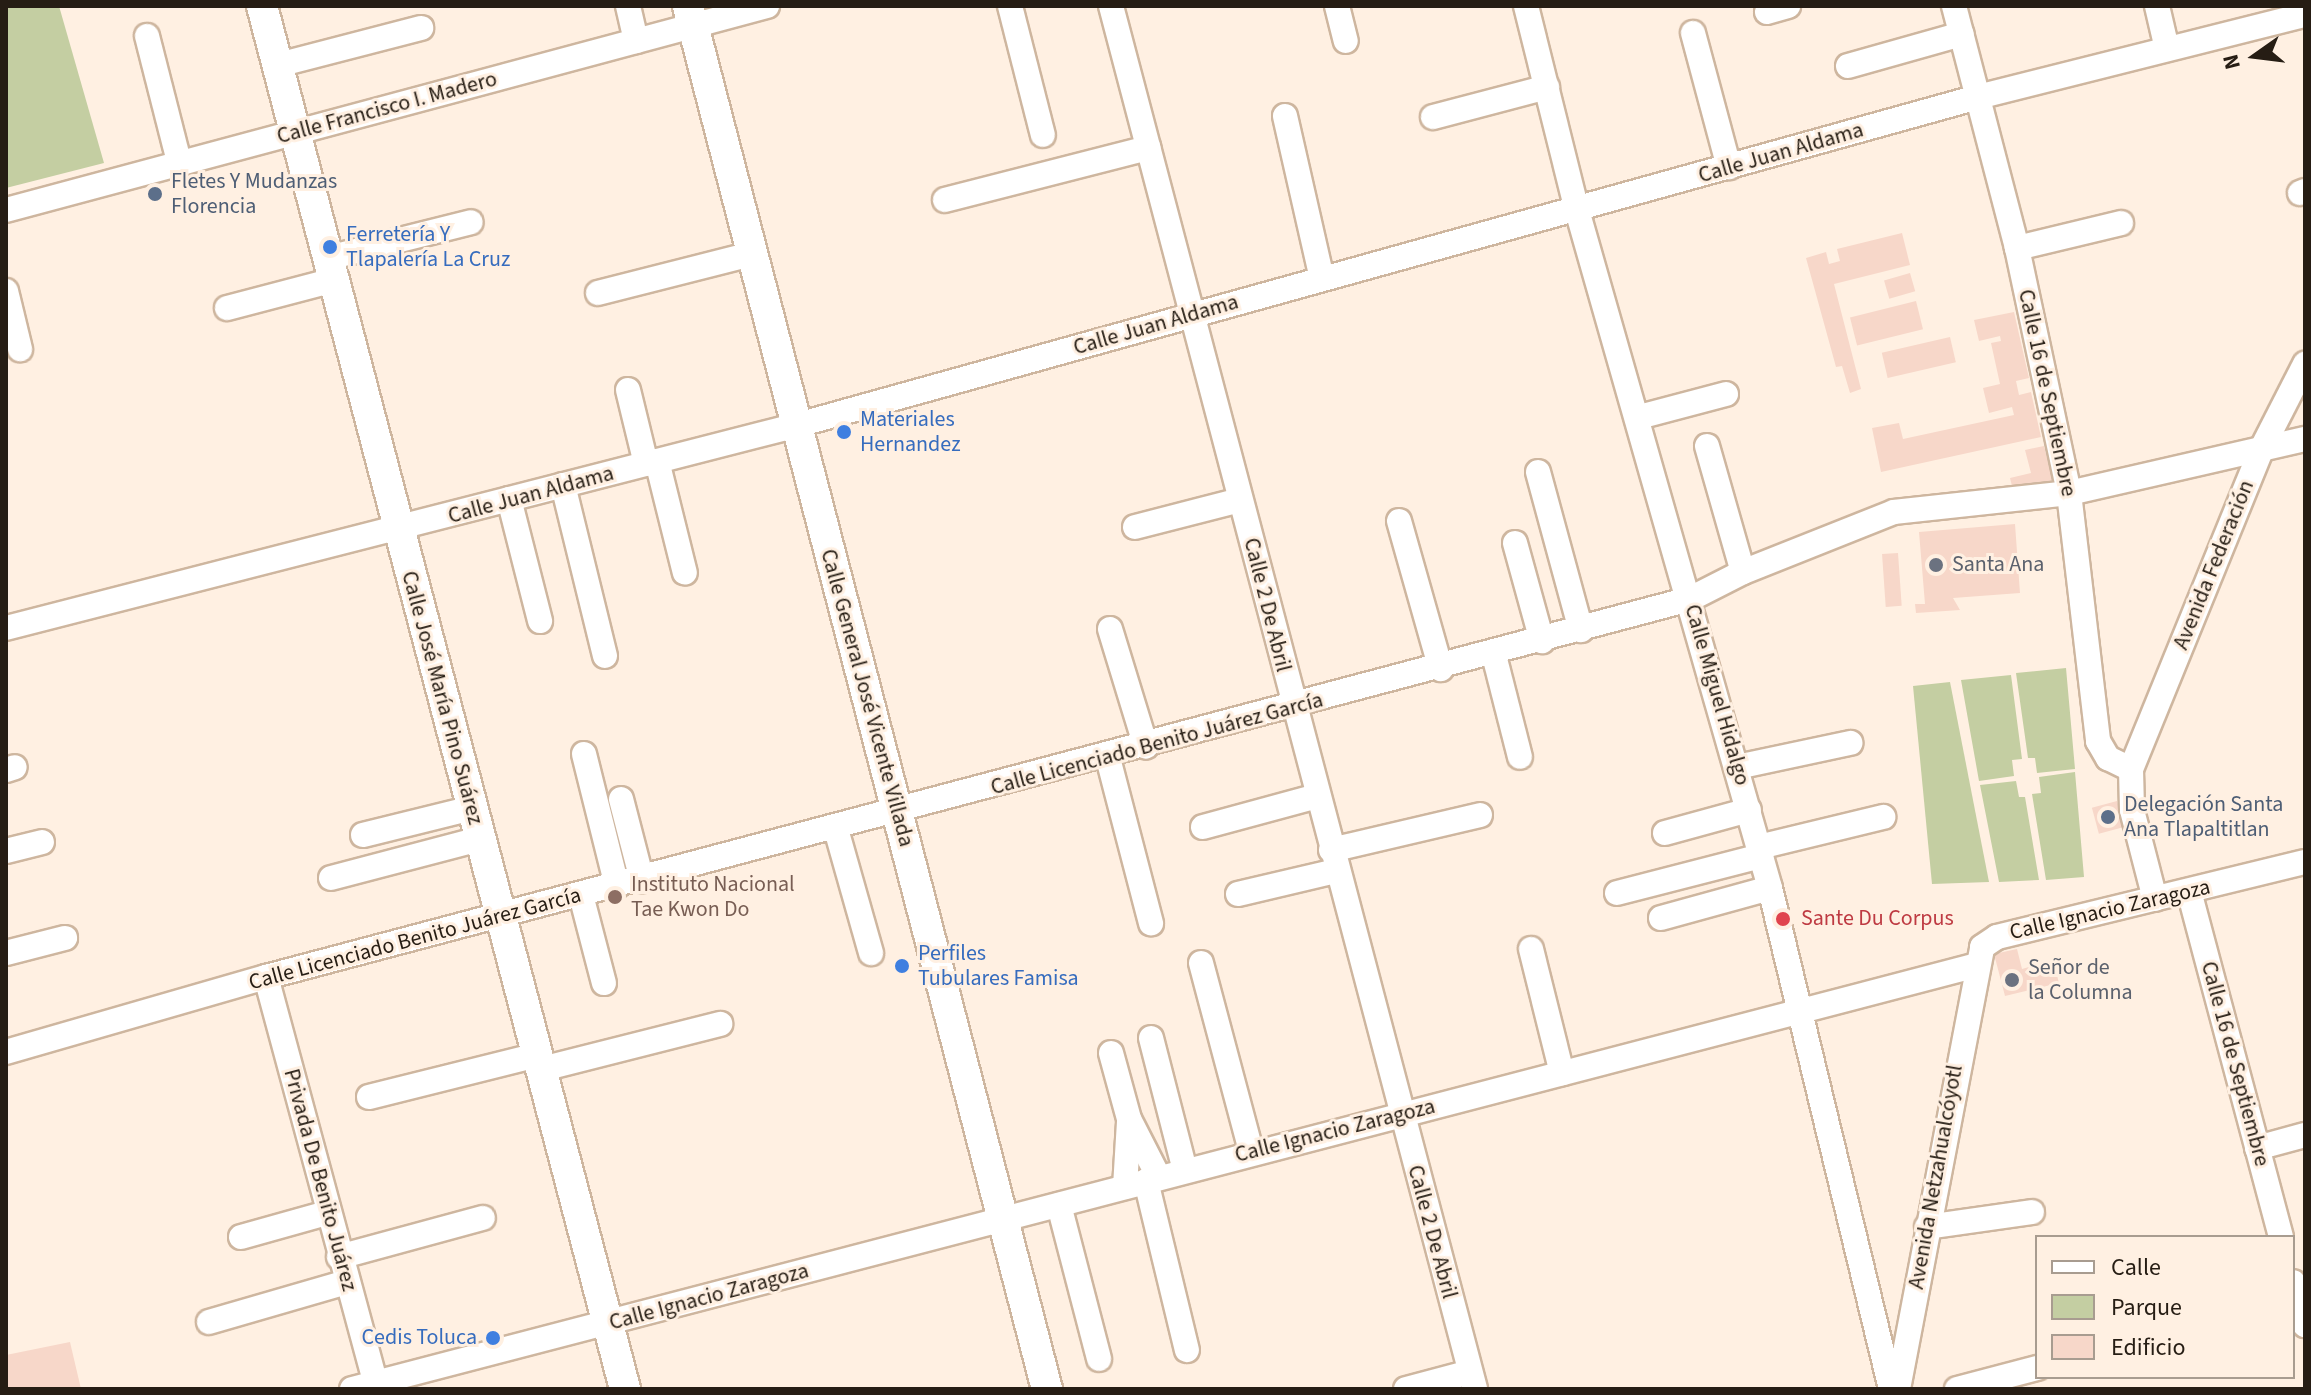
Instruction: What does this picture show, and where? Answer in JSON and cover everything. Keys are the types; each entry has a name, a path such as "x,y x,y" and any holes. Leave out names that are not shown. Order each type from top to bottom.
{"main road":[{"name":"Calle José María Pino Suárez","path":"262,6 297,132 397,531 625,1389"},
{"name":"Calle General José Vicente Villada","path":"691,15 794,426 899,813 1001,1221 1047,1389"}],"street":[{"path":"628,6 636,41"},
{"name":"Calle Francisco I. Madero","path":"6,210 636,41 691,15 767,6"},
{"path":"1010,6 1043,135"},
{"name":"Calle 2 De Abril","path":"1111,6 1472,1381"},
{"path":"1337,6 1346,41"},
{"name":"Calle Miguel Hidalgo","path":"1526,6 1577,210 1639,417 1770,888 1891,1389"},
{"name":"Calle 16 de Septiembre","path":"1954,6 2017,248 2069,493 2098,741 2108,758 2131,769"},
{"path":"2157,6 2167,49"},
{"name":"Calle Juan Aldama","path":"6,628 397,531 794,426 1978,97 2305,15"},
{"path":"278,65 421,28"},
{"path":"1693,33 1729,167"},
{"path":"1848,66 1962,34"},
{"path":"147,36 180,165"},
{"path":"1433,117 1547,87"},
{"path":"1285,116 1322,279"},
{"path":"945,200 1148,148"},
{"path":"227,308 471,222"},
{"path":"2017,248 2121,223"},
{"path":"598,293 751,254"},
{"path":"6,291 20,349"},
{"name":"Avenida Federación","path":"2131,769 2261,450 2305,364"},
{"path":"628,390 685,573"},
{"path":"1639,417 1726,394"},
{"name":"Calle Licenciado Benito Juárez García","path":"6,1052 266,977 1108,758 1690,599 1743,572 1894,512 2069,493 2305,439"},
{"path":"1707,446 1743,572"},
{"path":"1538,472 1581,630"},
{"path":"563,485 605,656"},
{"path":"509,499 540,621"},
{"path":"1135,527 1240,500"},
{"path":"1399,521 1441,669"},
{"path":"1515,543 1542,641"},
{"path":"1110,629 1146,747"},
{"path":"1494,655 1520,757"},
{"path":"1737,767 1850,743"},
{"path":"584,754 617,886"},
{"path":"1108,758 1151,923"},
{"path":"2131,769 2132,810 2155,899"},
{"path":"1203,827 1317,796"},
{"path":"621,799 642,880"},
{"path":"363,835 472,808"},
{"path":"1665,833 1749,810"},
{"path":"1238,894 1480,815"},
{"path":"1617,893 1883,817"},
{"path":"836,829 871,953"},
{"path":"331,878 480,839"},
{"path":"6,851 42,842"},
{"name":"Calle Ignacio Zaragoza","path":"352,1389 376,1386 1001,1221 1251,1151 1974,966 1982,947 1997,937 2305,862"},
{"path":"1661,918 1770,888"},
{"name":"Calle 16 de Septiembre","path":"2189,891 2280,1235"},
{"path":"581,895 604,983"},
{"path":"6,953 65,938"},
{"path":"1531,949 1562,1073"},
{"path":"1201,963 1251,1151"},
{"name":"Avenida Netzahualcóyotl","path":"1898,1389 1974,966"},
{"name":"Privada De Benito Juárez","path":"266,977 376,1386"},
{"path":"369,1097 720,1024"},
{"path":"1151,1038 1185,1170"},
{"path":"1111,1053 1187,1350"},
{"path":"1129,1119 1144,1182"},
{"path":"2257,1148 2305,1135"},
{"path":"1059,1205 1099,1359"},
{"path":"1927,1227 2032,1212"},
{"path":"241,1237 327,1213"},
{"path":"339,1257 483,1218"},
{"path":"209,1322 347,1282"},
{"path":"2297,1295 2305,1325"},
{"path":"1957,1389 2035,1369"},
{"path":"1406,1389 1472,1381"}],"green space":[{"path":"6,6 59,6 104,163 6,188"},
{"path":"2066,668 2075,769 2037,773 2035,758 2028,758 2016,673"},
{"path":"2011,675 2022,759 2012,760 2014,776 1979,781 1961,680"},
{"path":"1950,682 1989,882 1932,884 1913,686"},
{"path":"2075,772 2084,877 2046,880 2032,794 2041,793 2039,777"},
{"path":"2016,781 2019,797 2025,797 2039,880 1999,882 1980,785"}],"building":[{"path":"1902,233 1910,265 1834,284 1861,389 1850,393 1842,366 1836,367 1806,258 1826,252 1829,264 1840,261 1837,249"},
{"path":"1910,273 1915,291 1889,299 1884,280"},
{"path":"1916,301 1923,329 1857,346 1850,317"},
{"path":"2014,312 2029,378 2016,381 2019,395 2031,392 2041,437 1881,472 1872,428 1899,423 1903,439 2014,415 2012,407 1989,413 1983,388 2000,384 1991,343 2001,341 2000,336 1979,341 1974,320"},
{"path":"1950,337 1956,362 1888,378 1882,353"},
{"path":"2044,446 2054,484 2014,494 2010,478 2031,473 2025,450"},
{"path":"2015,524 2020,593 1953,598 1960,610 1916,613 1915,604 1925,604 1919,532"},
{"path":"1898,553 1902,606 1886,607 1882,554"},
{"name":"Delegación Santa Ana Tlapaltitlan","path":"2117,801 2124,827 2099,834 2092,808"},
{"path":"2017,949 2022,969 2053,960 2059,983 2005,996 1994,954"},
{"path":"70,1342 81,1389 6,1389 6,1355"}],"place":[{"name":"Fletes Y Mudanzas Florencia","path":"155,194"},
{"name":"Ferretería Y Tlapalería La Cruz","path":"330,247"},
{"name":"Materiales Hernandez","path":"844,432"},
{"name":"Santa Ana","path":"1936,565"},
{"name":"Delegación Santa Ana Tlapaltitlan","path":"2108,817"},
{"name":"Instituto Nacional Tae Kwon Do","path":"615,897"},
{"name":"Sante Du Corpus","path":"1783,919"},
{"name":"Perfiles Tubulares Famisa","path":"902,966"},
{"name":"Señor de la Columna","path":"2012,980"},
{"name":"Cedis Toluca","path":"493,1338"}]}
